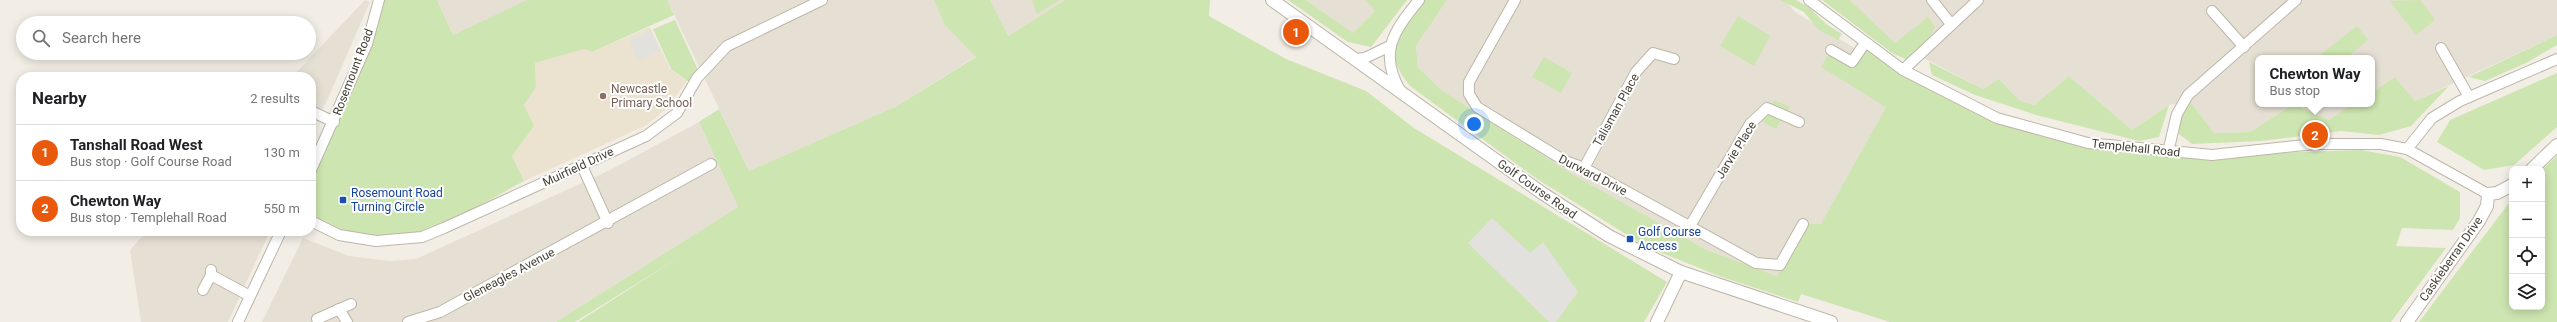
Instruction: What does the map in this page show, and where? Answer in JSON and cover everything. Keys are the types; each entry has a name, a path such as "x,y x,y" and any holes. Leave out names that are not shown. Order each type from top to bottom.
{"street":[{"name":"Rosemount Road","path":"316,160 334,122 367,44 379,0"},
{"name":"Muirfield Drive","path":"316,223 340,235 368,240 422,237 646,136 677,113 697,78 728,46 804,4 822,0"},
{"name":"Golf Course Road","path":"1272,0 1402,94 1577,217 1614,239 1681,272 1831,322"},
{"path":"1402,94 1391,70 1390,46 1399,26 1419,0"},
{"name":"Durward Drive","path":"1515,0 1471,78 1468,89 1471,100 1477,107 1508,128 1565,161 1584,168 1756,263 1780,265 1803,224"},
{"name":"Templehall Road","path":"1809,0 1903,70 1997,118 2088,143 2168,152 2212,155 2314,144 2381,144 2407,149 2488,194"},
{"path":"1932,0 1951,24"},
{"path":"1903,70 1978,0"},
{"path":"2168,152 2177,114 2188,95 2296,0"},
{"path":"2212,11 2244,47"},
{"path":"1832,50 1852,62 1866,43"},
{"path":"1355,59 1365,58 1390,46"},
{"path":"2441,48 2469,97"},
{"name":"Talisman Place","path":"1584,168 1636,72 1653,53 1674,59"},
{"path":"2407,149 2432,118 2469,97 2557,59"},
{"name":"Jarvie Place","path":"1690,226 1750,124 1767,108 1799,122"},
{"name":"Rosemount Road","path":"316,113 334,122"},
{"path":"2535,166 2557,145"},
{"name":"Gleneagles Avenue","path":"408,322 440,312 608,223 712,164"},
{"path":"582,166 608,223"},
{"path":"2488,194 2509,186"},
{"name":"Caskieberran Drive","path":"2407,322 2478,221 2487,206 2488,194"},
{"path":"238,322 279,236"},
{"path":"203,290 211,272 250,296"},
{"path":"1657,322 1681,272"},
{"path":"317,319 351,304"},
{"path":"339,309 347,322"}],"shaded area":[{"path":"365,0 370,2 325,105 316,117 316,72 297,72 308,60 316,60 316,52"},
{"path":"437,0 528,0 453,35"},
{"path":"667,0 1065,0 897,106 749,171"},
{"path":"1306,0 1406,0 1371,47"},
{"path":"1447,0 1785,0 1795,12 1853,47 1886,107 1791,281 1705,249 1572,174 1440,89 1418,67 1416,46"},
{"path":"1850,0 2557,0 2557,35 2415,101 2395,77 2375,90 2375,55 2255,55 2255,107 2289,107 2250,132 2214,133 2190,101 2169,105 2132,130 2069,76 2034,105 2019,100 1999,79 1983,89 1895,43"},
{"name":"Newcastle Primary School","path":"650,27 670,69 687,81 667,108 647,125 524,181 512,156 534,126 524,105 536,87 535,63 584,49 592,52"},
{"path":"650,30 661,51 638,61 629,41"},
{"path":"2302,107 2348,107 2329,120"},
{"path":"699,122 738,207 556,322 262,322 303,238 349,256 390,261 416,259 608,171"},
{"path":"1492,218 1530,253 1543,242 1578,292 1556,322 1549,322 1468,243"},
{"path":"143,236 268,236 228,322 141,322 130,250"}],"green space":[{"path":"379,0 437,0 453,35 527,0 667,0 674,15 592,52 584,49 535,63 536,87 524,105 534,126 512,156 524,181 422,237 339,235 316,224 316,160 334,122"},
{"path":"934,0 990,0 1008,36 1065,0 1210,0 1209,16 1286,59 1366,91 1414,128 1667,282 1644,322 578,322 681,256 575,322 556,322 738,207 699,122 719,109 749,171 897,106 976,57 945,25"},
{"path":"1032,0 1060,0 1037,14"},
{"path":"1288,0 1306,0 1353,33 1375,11 1366,0 1407,0 1371,47 1348,42"},
{"path":"1419,0 1447,0 1416,46 1418,67 1440,89 1572,174 1705,249 1777,276 1809,224 1821,224 1886,107 1821,67 1831,50 1852,61 1865,43 1997,118 2088,143 2212,155 2361,150 2400,157 2460,192 2460,218 2453,230 2402,228 2396,246 2446,248 2391,322 1890,322 1801,294 1798,302 1719,276 1645,246 1537,179 1410,86 1401,73 1396,62 1394,52 1396,43 1399,33"},
{"path":"1780,0 1796,0 1810,8 1826,24 1842,34 1838,40 1819,30 1804,12"},
{"path":"1822,0 1850,0 1895,43 1928,17 1935,27 1923,46 1907,60 1892,53"},
{"path":"2420,0 2435,20 2416,35 2390,1"},
{"path":"1738,16 1770,36 1754,66 1720,46"},
{"path":"675,20 699,72 693,81 689,82 671,69 653,29"},
{"path":"2357,26 2368,40 2350,55 2320,55"},
{"path":"2557,35 2557,45 2526,63 2485,81 2469,77"},
{"path":"1544,57 1572,73 1561,93 1532,77"},
{"path":"1929,62 1983,89 1999,79 2019,100 2034,105 2069,76 2132,130 2169,105 2159,137 2139,141 2036,115 1975,95 1932,75"},
{"path":"2557,73 2557,127 2514,165 2484,170 2437,142 2450,120"},
{"path":"2395,77 2415,101 2449,86 2411,126 2379,135 2341,131 2261,141 2192,144 2179,134 2180,116 2190,101 2214,133 2250,132 2289,107 2301,107 2329,120 2348,107 2375,107 2375,90"},
{"path":"1775,100 1790,107 1776,129 1756,118"},
{"path":"2557,156 2557,322 2419,322 2509,203 2509,310 2545,310 2545,167"}],"place":[{"name":"Tanshall Road West","path":"1296,32"},
{"name":"Newcastle Primary School","path":"603,96"},
{"name":"Chewton Way","path":"2315,135"},
{"name":"Rosemount Road Turning Circle","path":"343,200"},
{"name":"Golf Course Access","path":"1630,239"}]}
